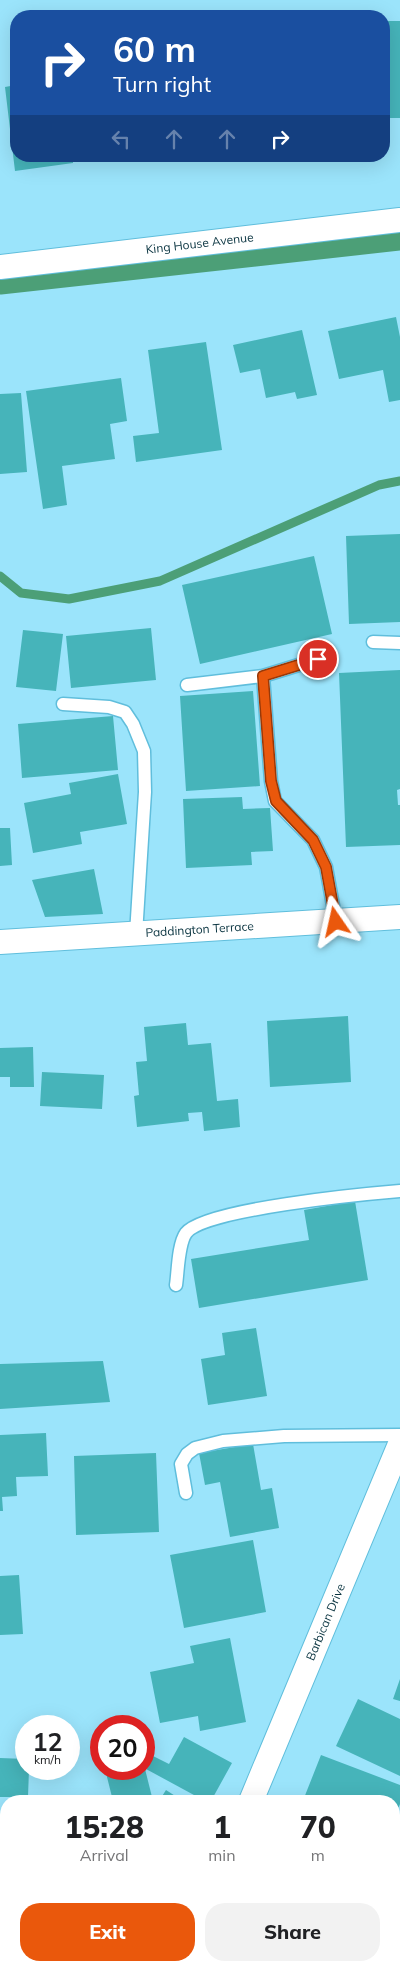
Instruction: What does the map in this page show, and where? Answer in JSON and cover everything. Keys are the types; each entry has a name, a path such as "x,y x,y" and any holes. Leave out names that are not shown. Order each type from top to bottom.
{"street":[{"name":"King House Avenue","path":"0,267 400,220"},
{"name":"Paddington Terrace","path":"0,942 400,917"},
{"name":"Barbican Drive","path":"254,1795 400,1444"}],"lane":[{"path":"373,642 400,643"},
{"path":"188,686 263,676 318,659"},
{"path":"263,676 271,781 276,801 313,840 326,867 336,922"},
{"path":"63,704 109,707 125,712 133,724 144,751 145,792 136,934"},
{"path":"176,1285 185,1234 192,1227 211,1218 280,1205 400,1191"},
{"path":"186,1493 181,1464 195,1448 223,1441 284,1436 400,1436"}],"building":[{"path":"390,21 400,21 400,118 390,118"},
{"path":"10,86 10,129 5,87"},
{"path":"14,162 73,162 73,163 15,171"},
{"path":"396,317 400,337 400,400 389,402 383,370 339,379 328,331"},
{"path":"302,330 317,395 297,399 295,392 266,398 260,369 240,373 233,345"},
{"path":"206,342 222,450 136,462 133,436 159,433 148,350"},
{"path":"121,378 127,421 110,424 115,459 62,466 67,505 43,509 26,391"},
{"path":"21,393 27,472 0,474 0,394"},
{"path":"400,534 400,622 349,624 346,536"},
{"path":"314,556 332,634 200,664 182,585"},
{"path":"151,628 156,680 71,688 66,636"},
{"path":"23,630 63,634 56,691 16,687"},
{"path":"400,670 400,789 397,790 398,805 400,805 400,845 346,847 339,673"},
{"path":"253,691 260,786 186,791 180,696"},
{"path":"113,716 118,770 22,778 18,724"},
{"path":"118,774 127,824 80,832 82,844 33,853 24,803 71,794 69,783"},
{"path":"242,797 243,809 270,808 273,851 251,852 252,865 186,868 183,799"},
{"path":"0,828 10,828 12,865 0,866"},
{"path":"94,869 103,914 45,917 32,880"},
{"path":"348,1016 351,1082 270,1087 267,1021"},
{"path":"186,1023 188,1045 211,1043 217,1101 238,1099 240,1127 204,1131 202,1112 188,1113 189,1121 137,1127 134,1096 139,1095 136,1062 147,1061 144,1027"},
{"path":"33,1047 34,1087 10,1087 10,1077 0,1077 0,1048"},
{"path":"42,1072 104,1075 102,1109 40,1106"},
{"path":"355,1201 368,1280 199,1308 191,1259 309,1240 304,1210"},
{"path":"256,1328 267,1396 208,1405 201,1359 225,1355 222,1333"},
{"path":"103,1361 110,1402 0,1409 0,1364"},
{"path":"46,1433 48,1476 16,1477 17,1496 2,1497 3,1511 0,1511 0,1435"},
{"path":"253,1444 261,1490 272,1488 279,1528 230,1537 220,1482 205,1485 199,1453"},
{"path":"156,1453 159,1532 76,1535 74,1456"},
{"path":"253,1540 266,1612 184,1628 170,1555"},
{"path":"19,1575 23,1634 0,1635 0,1576"},
{"path":"230,1638 246,1722 200,1731 198,1716 160,1723 150,1672 194,1663 190,1646"},
{"path":"400,1679 400,1701 393,1699"},
{"path":"358,1699 400,1719 400,1776 336,1746"},
{"path":"184,1737 232,1763 214,1795 194,1795 155,1774 155,1757 169,1764"},
{"path":"321,1755 400,1785 400,1795 305,1795"},
{"path":"0,1758 15,1759 15,1780 29,1780 28,1795 0,1795"},
{"path":"108,1780 148,1780 152,1795 112,1795"},
{"path":"166,1790 174,1795 163,1795"}],"waterway":[{"path":"0,280 400,236"},
{"path":"0,576 21,593 69,599 160,581 379,485 400,481"}],"route":[{"path":"318,659 263,676 271,781 276,801 313,840 326,867 336,922"}]}
